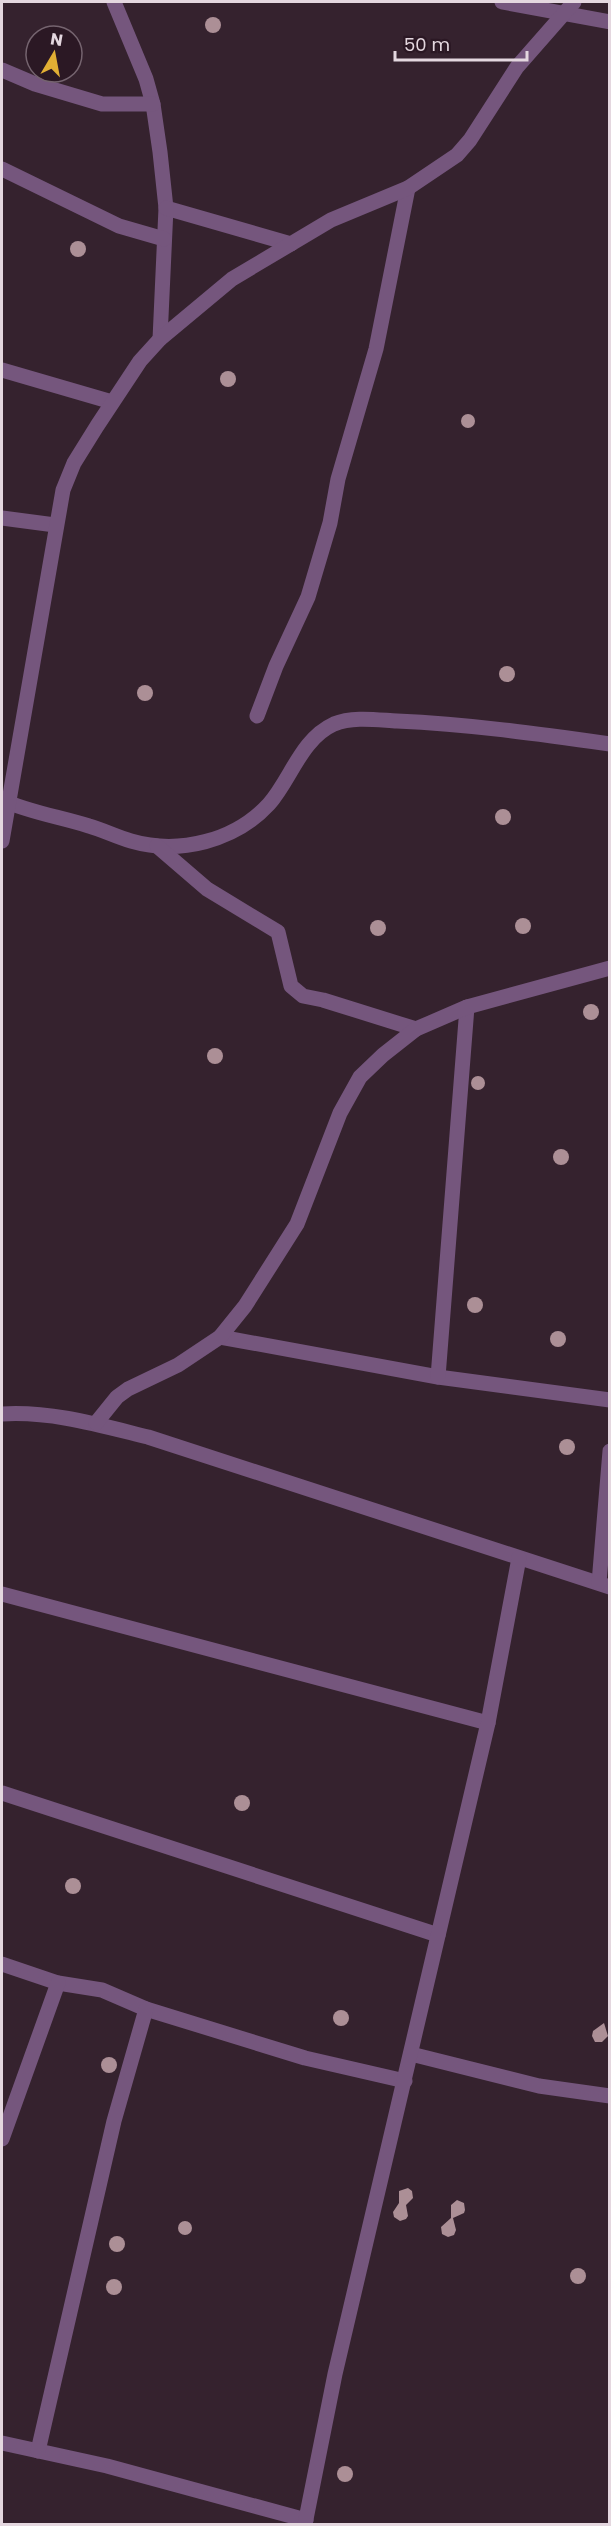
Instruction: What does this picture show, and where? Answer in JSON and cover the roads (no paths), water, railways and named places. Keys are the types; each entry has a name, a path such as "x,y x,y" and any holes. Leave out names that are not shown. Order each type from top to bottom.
{"street":[{"path":"114,2 138,57 153,104 166,208 160,339"},
{"path":"502,2 569,7 609,22"},
{"path":"2,841 5,802 63,490 74,463 112,402 140,362 160,339 232,279 331,220 408,188 457,155 470,140 517,67 569,7"},
{"path":"2,70 34,84 102,104 153,104"},
{"path":"2,170 119,226 164,239"},
{"path":"257,716 276,666 308,597 330,523 338,479 376,349 408,188"},
{"path":"166,208 291,244"},
{"path":"2,370 112,402"},
{"path":"2,518 55,525"},
{"path":"5,802 90,826 132,842 186,847 212,840 240,828 269,804 306,748 321,732 344,721 428,722 609,744"},
{"path":"157,846 207,889 278,932 291,986 303,996 416,1029"},
{"path":"96,1423 117,1397 128,1389 178,1365 220,1337 245,1306 297,1224 340,1113 360,1077 383,1054 416,1029 467,1007 609,968"},
{"path":"438,1377 467,1007"},
{"path":"220,1337 438,1377 609,1400"},
{"path":"2,1414 22,1413 96,1423 147,1437 604,1585 609,1451"},
{"path":"2,2443 107,2466 306,2522 335,2374 488,1723 519,1558"},
{"path":"2,1594 488,1723"},
{"path":"2,1793 438,1935"},
{"path":"2,1964 58,1983 102,1990 146,2009 305,2058 405,2081"},
{"path":"2,2139 58,1983"},
{"path":"38,2451 99,2179 146,2009"},
{"path":"411,2054 539,2086 609,2096"}]}
